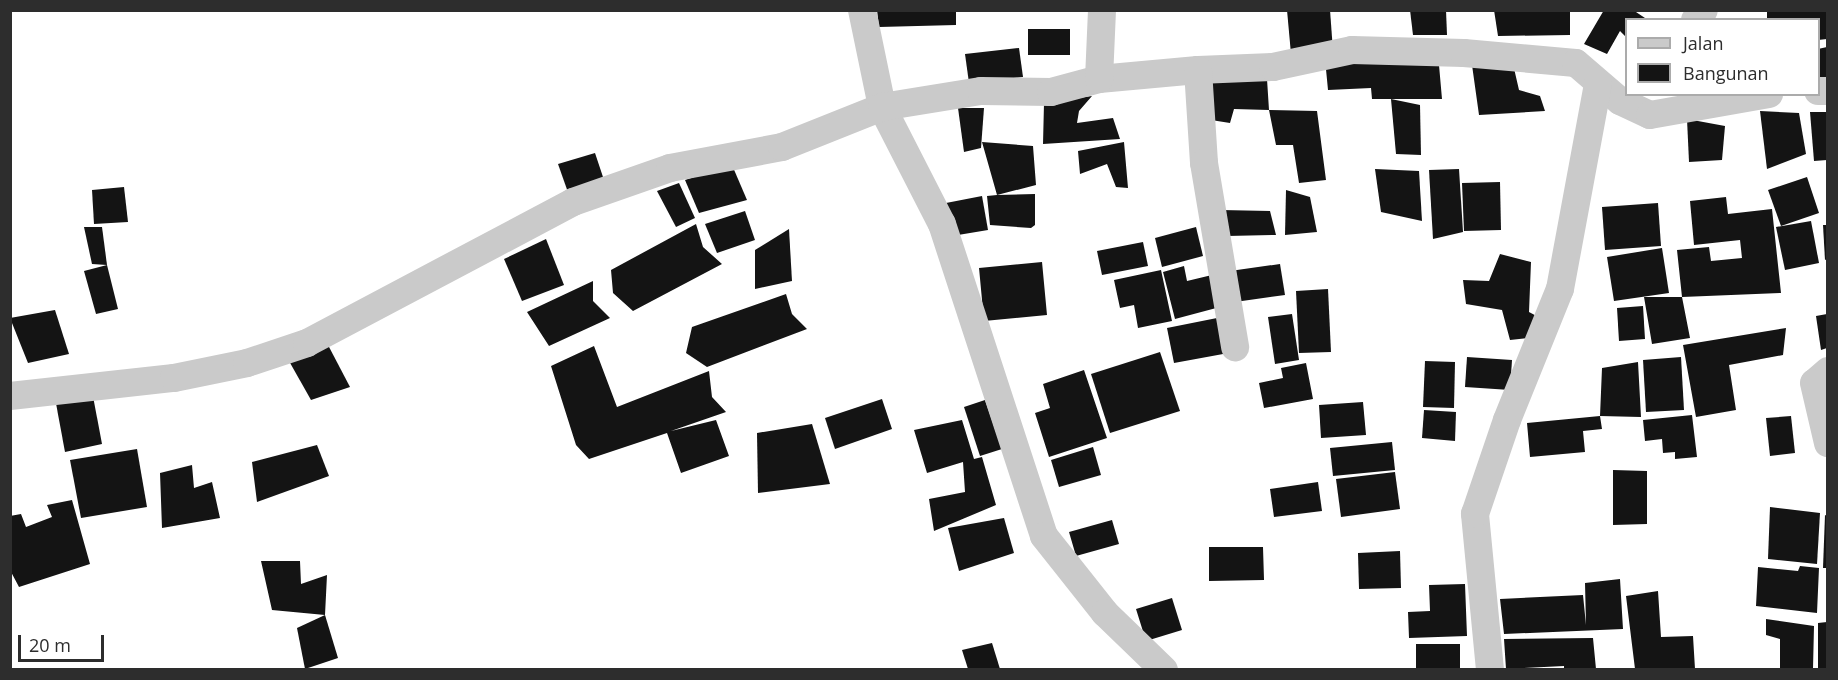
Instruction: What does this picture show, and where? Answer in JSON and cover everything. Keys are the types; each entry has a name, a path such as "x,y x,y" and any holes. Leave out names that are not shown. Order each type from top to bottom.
{"street":[{"path":"862,10 882,108 942,224 1044,536 1105,613 1164,669"},
{"path":"1099,79 1102,10"},
{"path":"10,396 184,376 247,363 307,343 573,202 670,168 782,147 882,108 981,91 1050,92 1099,79 1198,70 1273,67 1352,50 1464,53 1576,63 1598,83 1623,96 1650,115 1758,96"},
{"path":"1198,70 1204,163 1235,347"},
{"path":"1490,669 1475,514 1506,420 1560,289 1598,83"},
{"path":"1827,371 1814,383 1827,443"}],"building":[{"path":"877,10 956,10 956,25 879,27"},
{"path":"1287,10 1330,10 1333,51 1291,54"},
{"path":"1410,10 1446,10 1447,35 1413,35"},
{"path":"1494,10 1570,10 1570,35 1498,36"},
{"path":"1604,10 1633,10 1645,18 1625,18 1625,36 1620,31 1607,54 1584,44"},
{"path":"1767,10 1827,10 1827,39 1820,40 1820,18 1767,18"},
{"path":"1028,29 1070,29 1070,55 1028,55"},
{"path":"1827,47 1827,86 1820,87 1820,49"},
{"path":"1019,48 1023,77 969,83 965,54"},
{"path":"1325,59 1439,65 1442,99 1372,99 1371,88 1328,90"},
{"path":"1513,64 1519,90 1540,96 1545,111 1479,115 1472,65"},
{"path":"1267,79 1269,110 1234,109 1230,123 1211,120 1209,81"},
{"path":"1092,96 1079,111 1077,123 1113,118 1120,139 1043,144 1044,103"},
{"path":"1391,99 1420,105 1421,155 1396,154"},
{"path":"958,108 984,108 981,148 964,152"},
{"path":"1269,110 1317,111 1326,180 1299,183 1293,145 1276,145"},
{"path":"1760,111 1799,113 1806,154 1767,169"},
{"path":"1810,112 1827,112 1827,160 1814,161"},
{"path":"1687,119 1725,126 1722,160 1689,162"},
{"path":"982,142 1033,146 1036,185 997,195"},
{"path":"1124,142 1128,188 1116,187 1107,164 1080,174 1078,151"},
{"path":"595,153 606,186 570,198 558,164"},
{"path":"732,165 747,200 699,213 685,180"},
{"path":"1375,169 1419,171 1422,221 1381,212"},
{"path":"1459,169 1463,232 1433,239 1429,170"},
{"path":"1807,177 1819,213 1781,226 1768,190"},
{"path":"1500,182 1501,230 1464,231 1462,183"},
{"path":"679,183 695,218 676,227 657,191"},
{"path":"124,187 128,222 94,224 92,190"},
{"path":"1286,190 1310,197 1317,232 1285,235"},
{"path":"1035,194 1035,225 1031,228 990,225 987,196"},
{"path":"982,196 988,230 952,236 946,203"},
{"path":"1726,197 1728,214 1772,209 1781,293 1682,297 1677,250 1709,247 1711,261 1742,258 1740,240 1694,245 1690,201"},
{"path":"1658,203 1661,246 1605,250 1602,207"},
{"path":"1221,210 1270,211 1276,235 1227,236"},
{"path":"745,211 755,240 717,253 705,224"},
{"path":"1811,221 1819,263 1785,270 1776,227"},
{"path":"696,224 703,247 722,264 633,311 613,293 611,270"},
{"path":"1823,225 1827,225 1827,259 1825,260"},
{"path":"84,227 102,227 107,265 92,264"},
{"path":"1196,227 1203,256 1162,267 1155,238"},
{"path":"789,229 792,281 755,289 755,250"},
{"path":"546,239 564,285 522,301 504,259"},
{"path":"1143,242 1148,266 1102,275 1097,251"},
{"path":"1662,248 1669,293 1614,301 1607,257"},
{"path":"1500,254 1531,262 1529,312 1544,320 1536,337 1510,340 1502,310 1466,304 1463,280 1489,281"},
{"path":"1042,262 1047,315 984,321 979,268"},
{"path":"1280,264 1285,295 1235,302 1230,271"},
{"path":"107,265 118,309 96,314 84,271"},
{"path":"1184,266 1187,281 1212,275 1220,307 1175,319 1163,272"},
{"path":"1161,270 1172,321 1138,328 1134,305 1120,308 1114,280"},
{"path":"593,281 593,301 610,318 549,346 527,312"},
{"path":"1328,289 1331,352 1299,353 1296,291"},
{"path":"786,294 792,314 807,329 707,367 686,353 692,327"},
{"path":"1644,297 1682,297 1690,338 1652,344"},
{"path":"1643,306 1645,339 1619,341 1617,308"},
{"path":"55,310 69,354 28,363 10,318"},
{"path":"1292,314 1299,360 1275,364 1268,317"},
{"path":"1827,314 1827,348 1821,350 1816,316"},
{"path":"1227,316 1234,352 1174,363 1167,328"},
{"path":"1786,328 1783,355 1729,365 1736,410 1696,417 1683,345"},
{"path":"328,345 350,387 311,400 289,361"},
{"path":"594,346 617,407 709,371 712,397 726,412 671,431 716,420 729,456 681,473 667,433 589,459 576,445 551,366"},
{"path":"1160,352 1180,411 1110,433 1091,374"},
{"path":"1467,357 1512,360 1510,390 1465,387"},
{"path":"1681,357 1684,410 1646,412 1643,360"},
{"path":"1425,361 1455,362 1454,408 1423,407"},
{"path":"1638,362 1641,417 1600,416 1602,368"},
{"path":"1306,363 1313,399 1264,408 1259,383 1283,378 1281,368"},
{"path":"1084,370 1107,438 1049,457 1035,413 1050,408 1043,384"},
{"path":"92,391 102,444 65,452 55,398"},
{"path":"882,399 892,429 835,449 825,418"},
{"path":"985,400 1002,449 980,456 964,407"},
{"path":"1363,402 1366,435 1321,438 1319,405"},
{"path":"1424,410 1456,412 1455,441 1422,438"},
{"path":"1692,415 1697,457 1675,459 1675,452 1663,453 1662,439 1645,441 1643,420"},
{"path":"1600,416 1602,429 1583,431 1585,452 1530,457 1527,423"},
{"path":"1791,416 1795,453 1770,456 1766,418"},
{"path":"962,420 974,459 982,457 996,505 934,531 929,499 965,492 963,462 927,473 914,430"},
{"path":"812,424 830,484 758,493 757,433"},
{"path":"1392,442 1395,470 1333,476 1330,448"},
{"path":"317,445 329,476 257,502 252,462"},
{"path":"1093,447 1101,475 1059,487 1051,460"},
{"path":"137,449 147,507 81,518 70,460"},
{"path":"192,465 194,488 212,482 220,518 162,528 160,473"},
{"path":"1613,470 1647,471 1647,524 1613,525"},
{"path":"1395,472 1400,509 1341,517 1336,479"},
{"path":"1318,482 1322,511 1274,517 1270,489"},
{"path":"72,500 90,564 19,587 10,570 10,516 21,514 26,527 52,517 47,505"},
{"path":"1770,507 1820,513 1817,564 1768,559"},
{"path":"1825,515 1827,516 1827,568 1823,568"},
{"path":"1004,518 1014,553 959,571 948,528"},
{"path":"1112,520 1119,544 1076,556 1069,532"},
{"path":"1209,547 1263,547 1264,580 1209,581"},
{"path":"1400,551 1401,588 1359,589 1358,553"},
{"path":"261,561 300,561 301,584 327,575 325,615 272,610"},
{"path":"1800,566 1819,568 1817,613 1756,606 1758,567 1798,571"},
{"path":"1620,579 1623,629 1504,634 1500,599 1583,595 1586,625 1585,583"},
{"path":"1465,584 1467,636 1409,638 1408,612 1430,611 1429,585"},
{"path":"1658,591 1661,637 1693,636 1695,669 1635,669 1626,596"},
{"path":"1172,598 1182,630 1146,641 1136,609"},
{"path":"325,615 338,658 305,669 297,628"},
{"path":"1766,619 1814,626 1813,669 1780,669 1780,639 1766,635"},
{"path":"1827,622 1827,669 1818,669 1818,623"},
{"path":"1593,638 1596,669 1564,669 1564,666 1506,669 1504,639"},
{"path":"992,643 1000,669 968,669 962,650"},
{"path":"1416,644 1460,644 1460,669 1416,669"}]}
